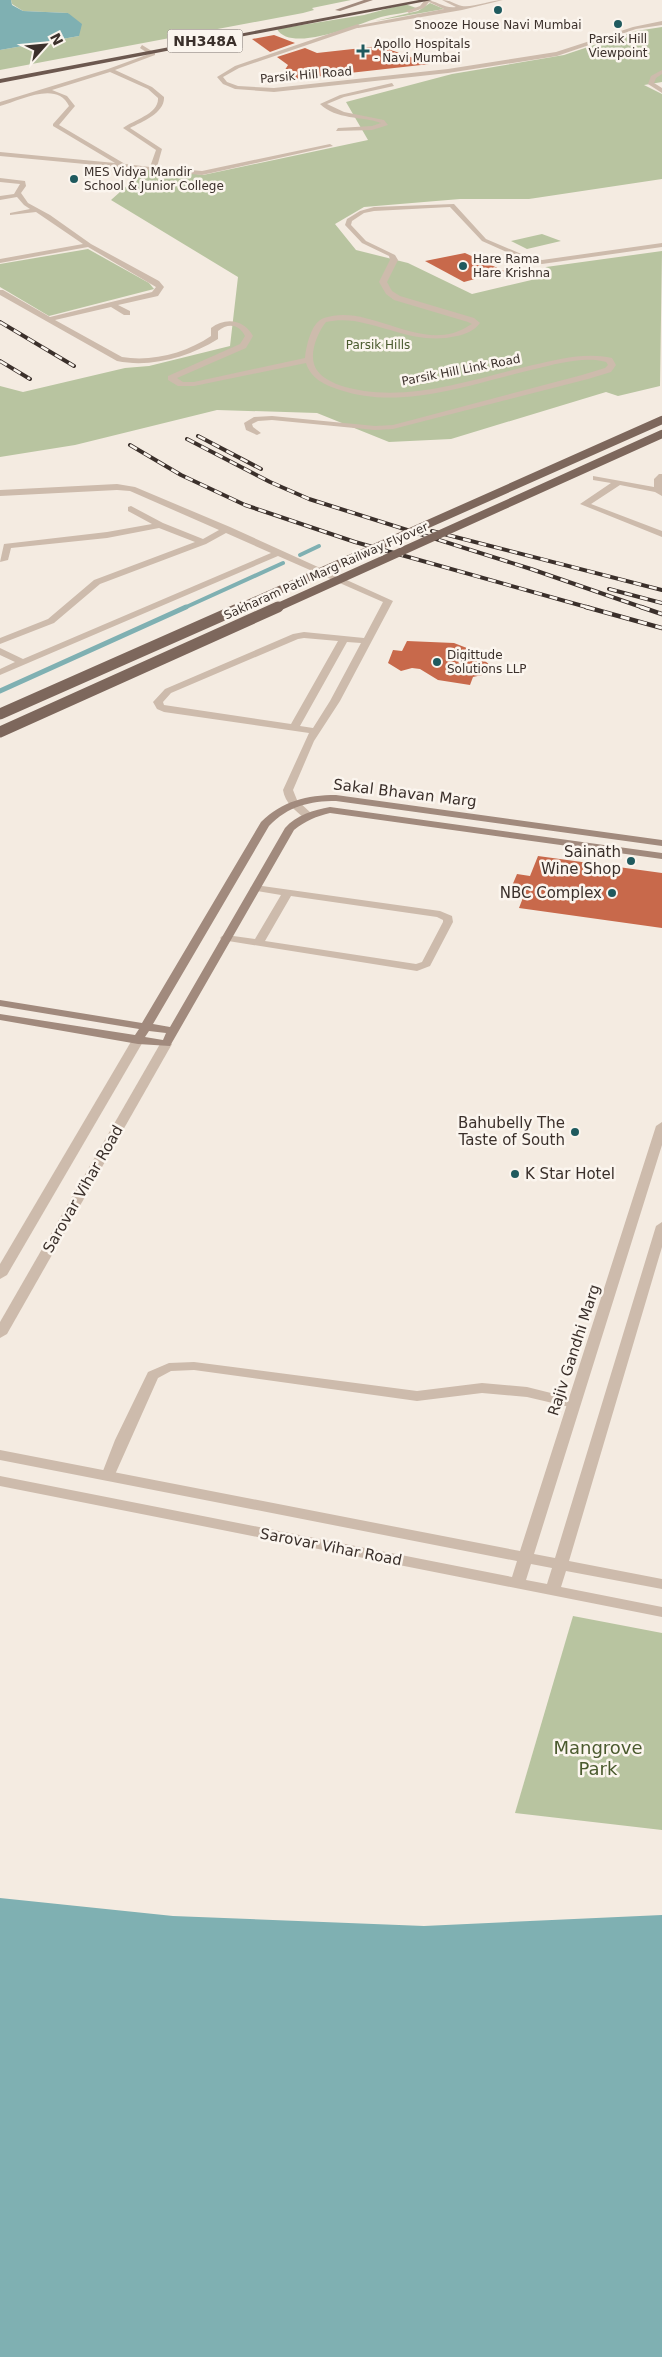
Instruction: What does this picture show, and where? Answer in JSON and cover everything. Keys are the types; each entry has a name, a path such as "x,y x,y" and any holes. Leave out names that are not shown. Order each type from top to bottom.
{"highway":[{"name":"NH348A","path":"0,75 397,0"},
{"name":"NH348A","path":"0,81 428,0"}],"main road":[{"path":"338,10 370,0"},
{"name":"Sakharam Patil Marg Railway Flyover","path":"0,714 662,420"},
{"name":"Sakharam Patil Marg Railway Flyover","path":"0,732 662,434"},
{"name":"Sakal Bhavan Marg","path":"138,1040 265,824 272,816 293,804 321,798 336,798 662,843"},
{"name":"Sakal Bhavan Marg","path":"166,1044 290,828 308,816 330,810 662,856"},
{"path":"0,1003 173,1031"},
{"path":"0,1017 166,1044"}],"street":[{"path":"358,26 378,18 422,8 428,0 450,10"},
{"path":"445,0 462,8"},
{"name":"Parsik Hill Road","path":"500,0 358,26 236,67 220,77 225,83 237,88 274,90 448,72 557,54 635,28 662,23"},
{"path":"0,104 151,57 152,52 142,47"},
{"path":"126,65 138,68"},
{"path":"110,70 159,93 162,99 161,104 152,112 126,128 159,149 153,169"},
{"path":"338,130 372,128 386,124 382,121 326,108 323,104 330,100 448,72"},
{"path":"662,72 653,77 651,84 662,91"},
{"path":"46,90 71,100 72,106 54,125 124,166"},
{"path":"0,155 198,173 212,172 330,146"},
{"path":"0,180 23,182 18,195"},
{"path":"0,198 18,195 36,210 48,216 89,245 160,287 155,294 50,319"},
{"path":"0,292 128,361 139,362 202,346 215,337 214,330 217,327 230,323 238,324 247,330 249,336 243,346 172,378 176,382 194,384 309,360 310,346 321,323 329,319 343,318 409,335 431,337 452,336 473,328 476,323 471,320 397,298 389,292 383,282 394,260 392,255 364,242 348,225 349,220 362,212 452,205 484,240 524,258 542,262 662,245"},
{"path":"12,214 36,210"},
{"path":"0,261 89,245"},
{"path":"22,248 32,255"},
{"path":"113,305 127,313"},
{"name":"Parsik Hill Link Road","path":"257,434 249,428 248,423 257,419 272,418 375,428 402,425 585,377 608,370 612,365 609,360 596,357 582,358 454,386 409,393 364,395 349,392 324,382 317,375 309,360"},
{"path":"596,478 660,492 658,479 662,476"},
{"path":"618,483 584,504 662,534"},
{"path":"0,493 117,487 132,489 280,552 388,601 335,701 309,741 288,790 293,804 308,816"},
{"path":"131,509 160,526 203,542"},
{"path":"0,559 5,558 7,546 107,535 160,526"},
{"path":"0,641 51,621 97,582 203,542 227,529"},
{"path":"0,672 280,552"},
{"path":"316,730 164,709 160,707 158,702 168,691 296,636 367,641"},
{"path":"294,727 344,639"},
{"path":"0,651 23,662"},
{"path":"226,938 417,968 426,964 448,922 448,918 440,914 255,888"},
{"path":"258,944 288,892"},
{"name":"Sarovar Vihar Road","path":"0,1275 138,1040"},
{"name":"Sarovar Vihar Road","path":"0,1334 166,1044"},
{"name":"Rajiv Gandhi Marg","path":"517,1584 662,1126"},
{"path":"552,1590 662,1226"},
{"path":"108,1476 122,1440 153,1375 169,1367 194,1366 417,1396 482,1388 528,1392 574,1403"},
{"name":"Sarovar Vihar Road","path":"0,1455 662,1584"},
{"name":"Sarovar Vihar Road","path":"0,1481 662,1612"}],"green space":[{"path":"11,0 351,0 312,8 314,10 303,13 0,70 0,50 79,36 68,13 23,11 12,4"},
{"path":"430,3 444,9 375,21 418,11"},
{"path":"405,4 419,9 381,17 343,30 311,38 296,39 285,36 277,29 364,15"},
{"name":"Parsik Hills","path":"662,27 662,82 644,85 662,94 662,179 529,199 460,199 364,207 335,224 356,250 408,263 472,294 540,278 546,267 662,251 660,386 618,396 606,392 451,439 389,442 317,413 217,410 75,445 0,457 0,386 23,392 125,368 149,366 230,346 238,277 111,200 148,167 203,175 368,140 346,102 452,74 564,55 636,31"},
{"path":"542,234 561,241 527,249 511,241"},
{"path":"88,249 149,283 154,289 49,316 0,287 0,264"},
{"name":"Mangrove Park","path":"573,1616 662,1633 662,1830 515,1813"}],"water":[{"path":"0,0 11,0 12,5 23,11 68,13 82,24 79,36 0,50"},
{"path":"0,1898 173,1916 424,1926 662,1915 662,2357 0,2357"}],"building":[{"path":"274,35 295,43 270,52 252,39"},
{"name":"Apollo Hospitals - Navi Mumbai","path":"380,46 430,64 278,81 288,65 277,57 305,48 317,53"},
{"name":"Hare Rama Hare Krishna","path":"465,253 504,271 464,282 425,261"},
{"name":"Digittude Solutions LLP","path":"407,641 454,643 472,650 488,652 485,661 491,666 482,675 473,677 470,685 438,680 420,669 412,668 401,671 388,663 393,650 402,651"},
{"name":"NBC Complex","path":"538,856 662,873 662,928 519,908 524,895 509,893 517,874 530,876"}],"waterway":[{"path":"300,555 319,546"},
{"path":"184,608 283,563"},
{"path":"0,691 186,607"}],"railway":[{"path":"0,322 74,366"},
{"path":"0,361 30,379"},
{"path":"198,436 261,469"},
{"path":"187,439 270,482 309,499 531,569 644,608"},
{"path":"130,445 181,475 245,505 355,542 590,608"},
{"path":"432,531 662,590"},
{"path":"609,589 662,603"},
{"path":"586,607 662,628"},
{"path":"644,608 662,614"}],"place":[{"name":"Snooze House Navi Mumbai","path":"498,10"},
{"name":"Parsik Hill Viewpoint","path":"618,24"},
{"name":"Apollo Hospitals - Navi Mumbai","path":"363,51"},
{"name":"MES Vidya Mandir School & Junior College","path":"74,179"},
{"name":"Hare Rama Hare Krishna","path":"463,266"},
{"name":"Digittude Solutions LLP","path":"437,662"},
{"name":"Sainath Wine Shop","path":"631,861"},
{"name":"NBC Complex","path":"612,893"},
{"name":"Bahubelly The Taste of South","path":"575,1132"},
{"name":"K Star Hotel","path":"515,1174"}]}
